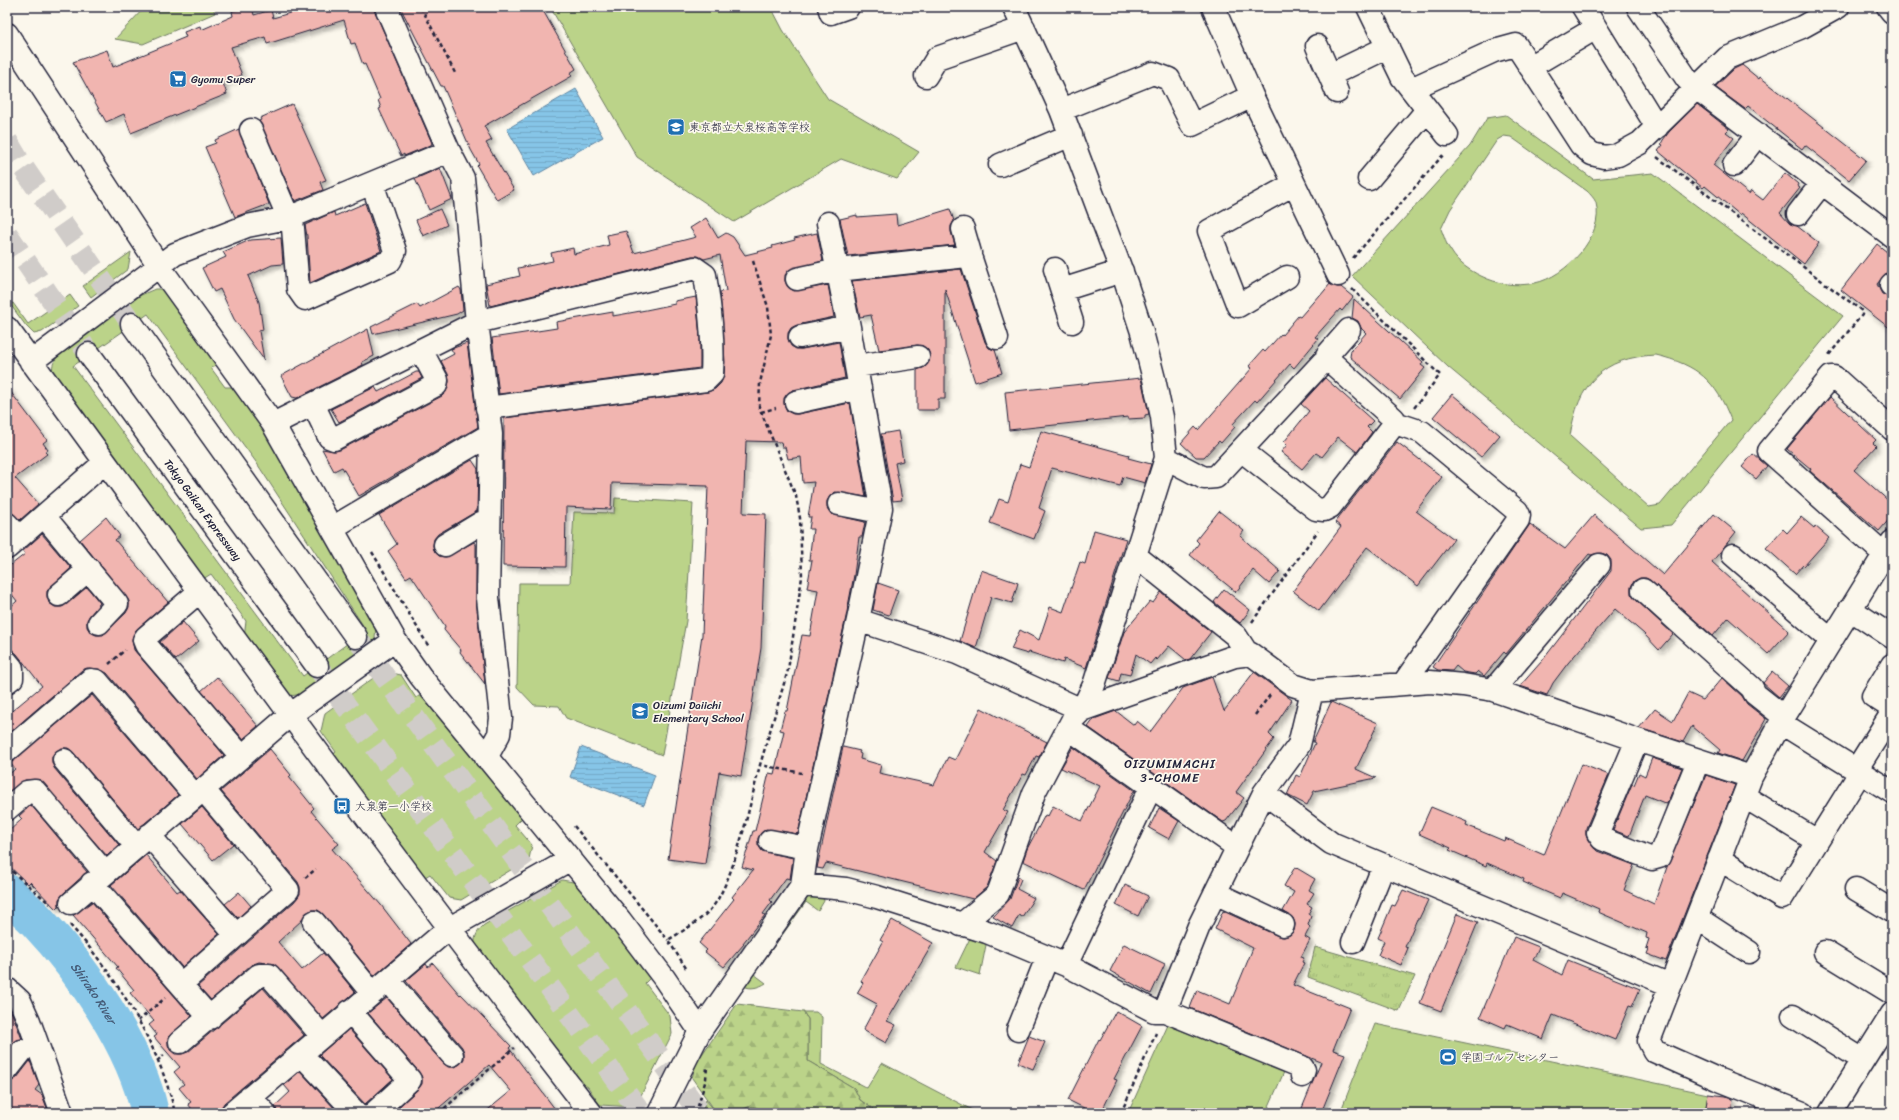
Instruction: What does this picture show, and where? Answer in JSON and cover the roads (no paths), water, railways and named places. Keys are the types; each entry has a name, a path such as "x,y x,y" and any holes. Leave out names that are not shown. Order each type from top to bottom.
{"main road":[{"path":"386,7 449,151 463,178 476,322 491,434 488,598 501,718 499,734 486,758"},
{"path":"829,7 831,14 848,7"},
{"path":"961,925 998,894 1034,793 1073,719 1082,710 1094,685 1166,458 1162,417 1154,379 1142,332 1122,271 1061,110 1014,7"},
{"path":"1213,7 1252,96 1338,275"},
{"path":"1368,7 1402,77 1447,135"},
{"path":"1582,7 1657,127"},
{"path":"1638,7 1687,79 1892,236"},
{"path":"1411,89 1494,51 1516,45 1581,145 1592,154 1604,157 1618,155 1640,143 1727,58 1802,27 1838,7"},
{"path":"1888,7 1892,12"},
{"path":"926,76 937,58 1024,28"},
{"path":"1530,67 1596,28"},
{"path":"7,34 159,266 273,424 395,640 421,677 486,758 571,859 664,978 700,1031"},
{"path":"1317,46 1333,83 1388,47"},
{"path":"1061,110 1153,73 1169,79 1192,125 1252,96"},
{"path":"1369,180 1427,110"},
{"path":"251,130 293,228 298,289 302,297 308,299 390,261 395,251 372,183"},
{"path":"1734,165 1758,134"},
{"path":"1000,165 1071,135"},
{"path":"31,362 175,254 247,226 288,218 449,151"},
{"path":"1798,214 1822,183"},
{"path":"1286,277 1238,306 1209,231 1294,184"},
{"path":"659,1113 700,1031 802,885 807,848 858,620 880,512 860,388 828,223"},
{"path":"963,229 970,257 997,338"},
{"path":"797,279 838,270 967,256 970,257"},
{"path":"273,424 476,322 695,268 705,275 712,324 713,352 712,374 706,380 487,408"},
{"path":"1055,269 1072,322"},
{"path":"1062,290 1122,271"},
{"path":"132,324 356,637"},
{"path":"800,337 849,327"},
{"path":"7,328 104,463 200,591 448,929 591,1113"},
{"path":"1327,361 1327,355 1349,330"},
{"path":"312,404 329,437 334,439 436,386 437,380 421,350"},
{"name":"Tokyo Gaikan Expressway","path":"89,354 317,666"},
{"path":"856,366 918,357"},
{"path":"1166,458 1204,478 1216,477 1323,362 1327,361 1331,362 1400,425 1422,432 1517,511 1520,515 1518,520 1403,684"},
{"path":"1803,1113 1717,1079 1654,1051 1649,1041 1748,787 1782,720 1888,548 1769,451 1831,377 1834,377 1892,429"},
{"path":"796,402 860,388"},
{"path":"1241,450 1316,509 1324,510 1330,507 1400,425"},
{"path":"332,528 491,434"},
{"path":"11,536 44,516 104,463"},
{"path":"839,504 880,512"},
{"path":"44,516 117,604 99,622"},
{"path":"445,545 481,523 489,522"},
{"path":"1733,555 1831,640"},
{"path":"1136,556 1251,654 1293,685 1312,691 1403,684 1450,684 1493,690 1698,761 1748,787 1817,841"},
{"path":"1493,690 1599,565"},
{"path":"59,595 89,569"},
{"path":"1643,590 1752,688 1755,694 1782,720 1892,792"},
{"path":"200,591 144,640 146,645 241,756"},
{"path":"1850,609 1892,637"},
{"path":"858,620 956,653 1082,710 1234,656 1242,646"},
{"path":"65,912 99,878 290,715 395,640"},
{"path":"7,662 12,668 12,678 7,682"},
{"path":"1892,665 1873,696 1892,708"},
{"path":"7,751 93,679 97,681 288,890 181,984"},
{"path":"1165,1011 1199,926 1237,847 1264,794 1299,745 1312,691"},
{"path":"1719,859 1782,898 1892,713"},
{"path":"1068,728 1237,847"},
{"path":"1637,740 1598,833 1602,839 1652,859 1659,857 1698,761"},
{"path":"64,760 236,936"},
{"path":"1018,1030 1151,787"},
{"path":"7,809 27,792 35,791 99,878 181,984 210,1018"},
{"path":"1264,794 1331,843 1670,985"},
{"path":"770,841 807,848"},
{"path":"232,1113 448,929 571,859"},
{"path":"1353,942 1384,865"},
{"path":"802,885 846,889 877,897 1021,945 1057,961 1154,1011 1165,1011 1302,1067 1304,1070 1302,1076"},
{"path":"1856,889 1892,911"},
{"path":"1215,893 1283,926"},
{"path":"1697,918 1749,952"},
{"path":"314,922 452,1055"},
{"path":"1825,952 1892,993"},
{"path":"180,1042 259,975 269,975 322,1036"},
{"path":"7,989 20,1001 29,1021 62,1113"},
{"path":"350,1011 410,1080 374,1113"},
{"path":"1837,1111 1863,1060 1892,1014"},
{"path":"1793,1016 1863,1060"},
{"path":"7,1070 22,1051"},
{"path":"301,1054 356,1113"},
{"path":"250,1097 265,1113"}],"water":[{"path":"576,89 603,137 534,176 507,129"},
{"path":"581,747 655,775 644,805 570,777"}],"waterway":[{"name":"Shirako River","path":"7,893 36,920 54,940 89,985 120,1035 143,1087 150,1113"}],"tunnel":[{"path":"7,141 22,166 132,324"},
{"path":"7,234 89,354"},
{"path":"356,637 700,1113"},
{"path":"317,666 641,1113"}],"place":[{"name":"Gyomu Super","path":"178,79"},
{"name":"東京都立大泉桜高等学校","path":"676,127"},
{"name":"Oizumi Daiichi Elementary School","path":"640,711"},
{"name":"大泉第一小学校","path":"342,806"},
{"name":"学園ゴルフセンター","path":"1448,1057"}],"district":[{"name":"OIZUMIMACHI 3-CHOME","path":"1170,771"}]}
